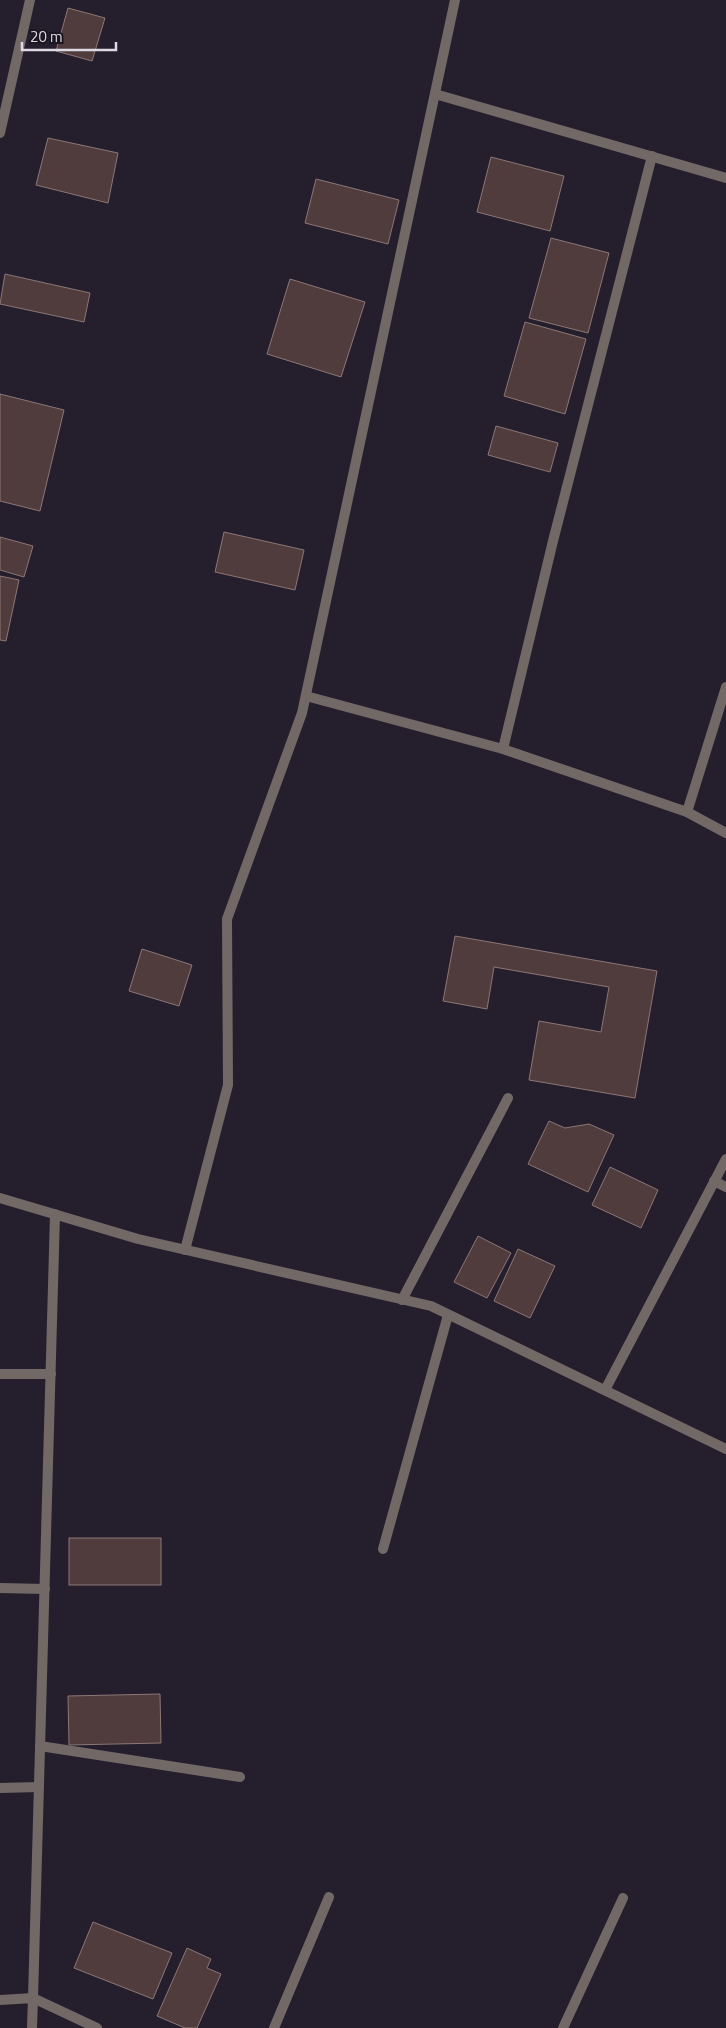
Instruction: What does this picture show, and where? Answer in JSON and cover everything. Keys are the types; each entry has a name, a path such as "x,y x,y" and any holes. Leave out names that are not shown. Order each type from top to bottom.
{"street":[{"path":"0,133 30,0"},
{"path":"185,1250 228,1085 227,919 302,713 455,0"},
{"path":"435,94 726,178"},
{"path":"503,749 553,541 652,156"},
{"path":"687,812 726,687"},
{"path":"306,696 503,749 687,812 726,833"},
{"path":"402,1300 508,1098"},
{"path":"605,1390 726,1159"},
{"path":"714,1181 726,1187"},
{"path":"0,1198 138,1240 431,1306 726,1449"},
{"path":"32,2028 55,1214"},
{"path":"383,1549 448,1315"},
{"path":"0,1374 51,1374"},
{"path":"0,1588 45,1589"},
{"path":"40,1746 240,1777"},
{"path":"0,1788 39,1787"},
{"path":"274,2028 329,1897"},
{"path":"563,2028 623,1898"},
{"path":"0,2000 33,1998 97,2028"}],"building":[{"path":"68,8 105,18 92,61 56,51"},
{"path":"48,138 118,153 108,203 36,185"},
{"path":"491,157 564,176 550,231 477,212"},
{"path":"316,179 399,200 388,244 305,223"},
{"path":"551,238 609,253 588,333 529,318"},
{"path":"5,274 90,293 84,322 0,304"},
{"path":"290,279 365,302 341,377 267,354"},
{"path":"525,322 586,339 565,414 504,396"},
{"path":"0,394 64,410 40,511 0,501"},
{"path":"496,426 558,443 550,472 488,455"},
{"path":"224,532 304,550 295,590 215,572"},
{"path":"0,537 33,546 24,577 0,570"},
{"path":"0,576 19,580 6,641 0,640"},
{"path":"455,936 657,971 635,1098 529,1080 539,1021 601,1032 609,987 494,967 487,1009 443,1001"},
{"path":"142,949 192,965 179,1006 129,991"},
{"path":"549,1121 565,1128 589,1124 614,1135 588,1192 528,1164"},
{"path":"610,1167 658,1190 641,1228 592,1205"},
{"path":"478,1236 511,1253 487,1298 454,1282"},
{"path":"518,1249 555,1266 530,1318 494,1301"},
{"path":"69,1538 161,1538 161,1585 69,1585"},
{"path":"160,1694 161,1743 69,1745 68,1696"},
{"path":"93,1922 172,1953 153,1999 74,1968"},
{"path":"187,1948 211,1959 207,1968 221,1974 197,2028 185,2028 157,2016"}]}
